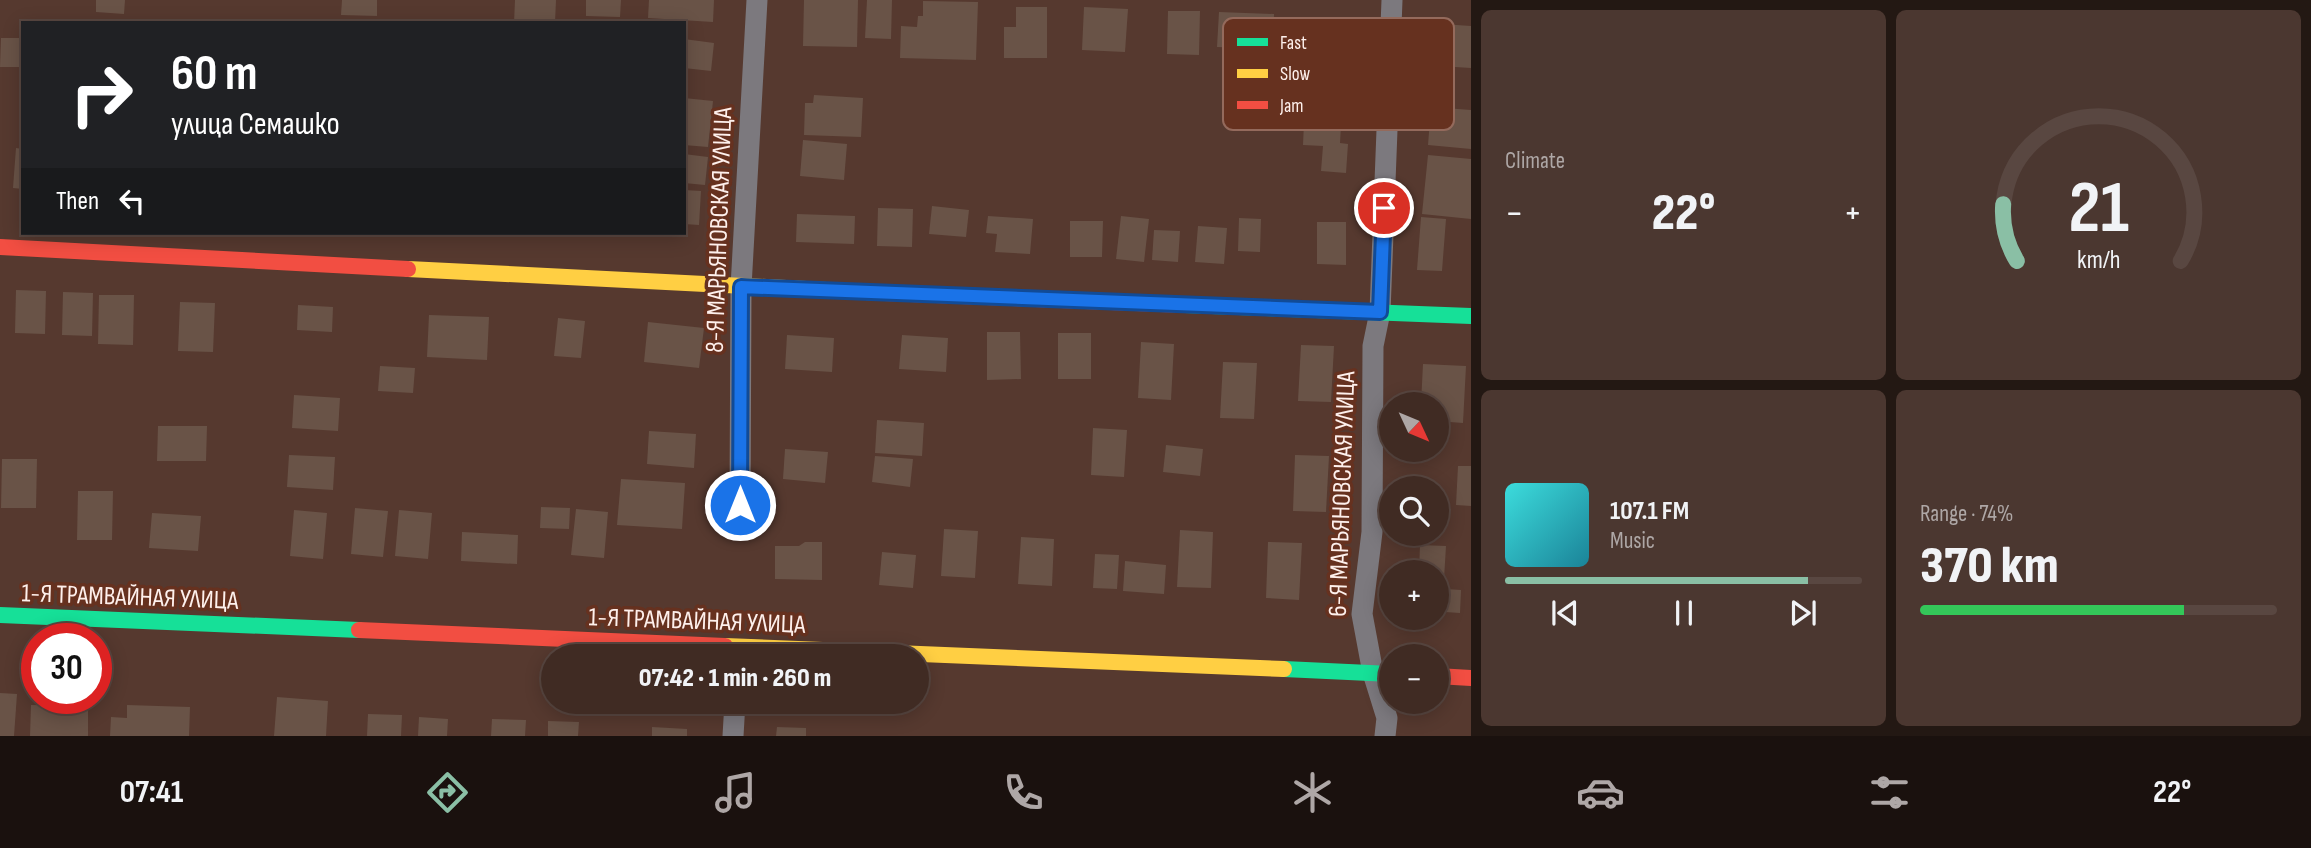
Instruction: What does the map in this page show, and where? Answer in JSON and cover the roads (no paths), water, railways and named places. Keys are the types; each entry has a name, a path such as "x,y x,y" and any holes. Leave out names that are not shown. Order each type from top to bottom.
{"street":[{"name":"8-Я МАРЬЯНОВСКАЯ УЛИЦА","path":"740,505 741,287 757,0"},
{"name":"6-Я МАРЬЯНОВСКАЯ УЛИЦА","path":"1391,18 1392,0"},
{"name":"6-Я МАРЬЯНОВСКАЯ УЛИЦА","path":"1379,665 1362,614 1372,532 1373,346 1380,312 1387,130"},
{"path":"0,247 741,287 1471,316"},
{"name":"1-Я ТРАМВАЙНАЯ УЛИЦА","path":"0,615 595,644"},
{"name":"1-Я ТРАМВАЙНАЯ УЛИЦА","path":"929,658 1379,674"},
{"path":"1449,677 1471,678"},
{"path":"733,736 734,714"},
{"name":"6-Я МАРЬЯНОВСКАЯ УЛИЦА","path":"1385,736 1387,714"}]}
